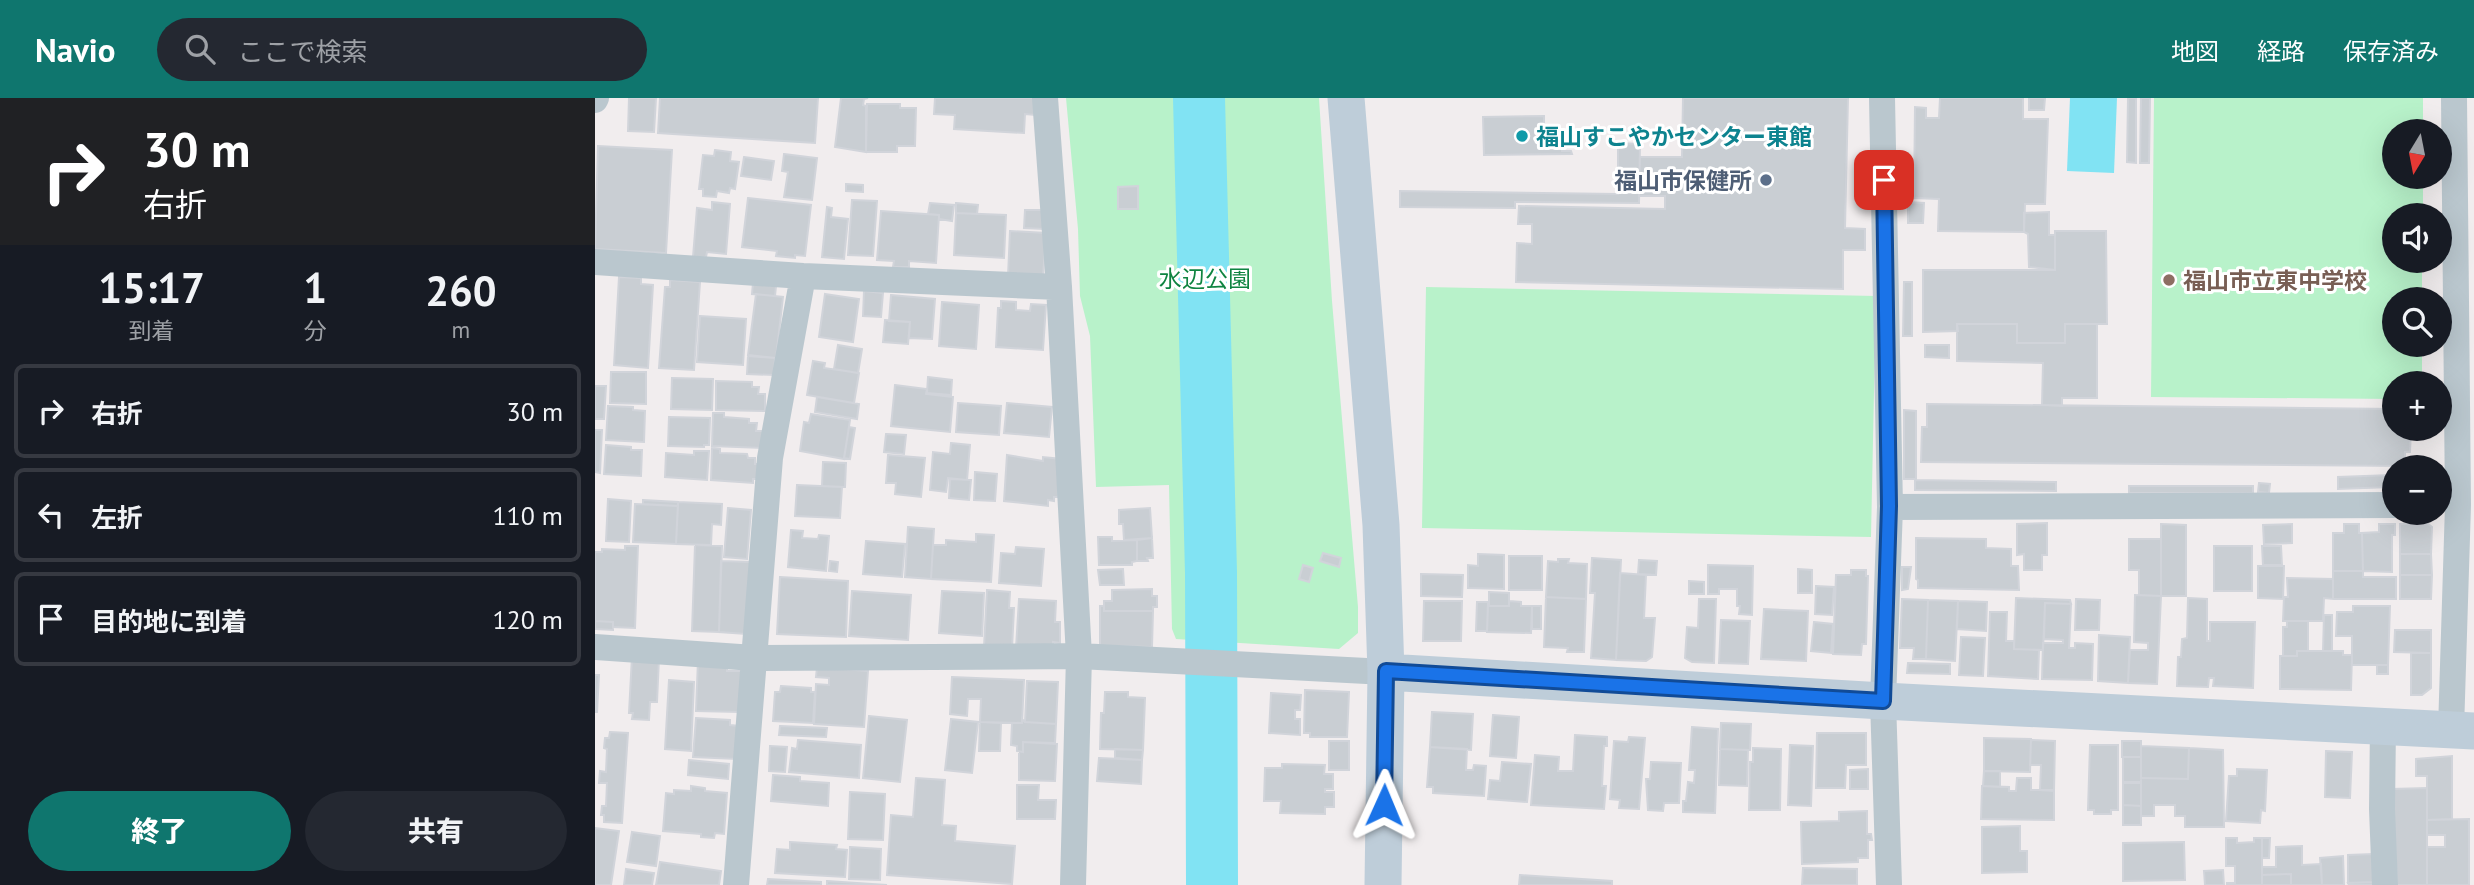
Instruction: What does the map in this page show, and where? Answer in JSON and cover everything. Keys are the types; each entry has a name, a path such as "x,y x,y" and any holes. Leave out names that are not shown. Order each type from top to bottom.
{"street":[{"path":"1045,98 1059,287 1079,656 1073,885"},
{"path":"1346,98 1381,526 1386,671 1383,885"},
{"path":"1882,98 1889,506 1883,701 1889,885"},
{"path":"595,647 754,658 1079,656 2462,730 2457,505 2465,271 2455,98"},
{"path":"595,262 803,276 1059,287"},
{"path":"736,885 770,458 803,276"},
{"path":"1889,506 2382,505"},
{"path":"2383,726 2385,885"}],"green space":[{"name":"水辺公園","path":"1066,98 1319,98 1332,301 1358,607 1358,633 1339,649 1176,639 1172,629 1169,485 1096,487 1090,336 1080,296 1078,229"},
{"path":"2154,98 2423,98 2423,119 2382,119 2382,189 2423,189 2423,203 2382,203 2382,273 2422,273 2422,287 2382,287 2382,357 2422,357 2422,371 2382,371 2382,399 2151,397"},
{"path":"1426,287 1876,296 1871,537 1422,528"}],"water":[{"path":"2070,98 2117,98 2114,173 2067,171"}],"building":[{"path":"629,98 656,98 654,132 628,131"},
{"path":"660,98 818,98 815,143 658,133"},
{"path":"841,98 868,98 864,99 863,105 866,106 866,152 835,147"},
{"path":"935,98 1035,98 1035,115 1025,114 1024,133 954,129 955,115 934,114"},
{"path":"1683,98 1848,98 1845,228 1865,229 1865,250 1843,250 1843,289 1516,282 1517,243 1532,244 1532,224 1518,224 1519,206 1665,209 1665,196 1639,196 1640,157 1682,157"},
{"path":"1940,98 2023,98 2023,119 2048,119 2045,204 2025,204 2024,232 1938,231 1939,199 1914,198 1915,107 1926,108 1926,118 1939,118"},
{"path":"2029,98 2045,98 2044,110 2029,110"},
{"path":"2128,98 2136,98 2136,163 2127,162"},
{"path":"2141,98 2150,98 2149,163 2140,163"},
{"path":"867,104 900,104 900,108 916,108 915,146 897,146 897,152 866,152"},
{"name":"福山すこやかセンター東館","path":"1544,116 1544,134 1560,133 1560,139 1563,139 1565,145 1562,146 1562,151 1571,151 1572,154 1484,155 1483,117"},
{"path":"1618,143 1640,144 1639,203 1515,202 1515,208 1400,207 1400,191 1618,194"},
{"path":"598,146 672,150 666,253 595,249"},
{"path":"715,150 731,152 730,161 739,162 735,189 730,188 729,193 717,191 716,197 703,196 703,189 699,189 703,155 714,156"},
{"path":"784,154 817,158 812,200 784,197 788,172 782,171"},
{"path":"744,157 774,161 771,180 741,176"},
{"path":"846,184 863,185 863,192 846,191"},
{"path":"1138,186 1138,209 1118,209 1118,187"},
{"path":"748,198 811,205 805,256 776,256 777,251 742,247"},
{"path":"852,200 877,201 873,256 848,255"},
{"path":"712,202 730,204 726,254 707,252 706,257 693,257 697,208 712,210"},
{"path":"1908,202 1924,203 1923,223 1908,223"},
{"path":"930,203 954,205 952,221 939,219 939,215 928,214"},
{"path":"956,203 978,205 977,214 956,213"},
{"path":"827,207 832,208 831,217 848,219 844,259 822,257"},
{"path":"1025,210 1044,210 1044,229 1024,228"},
{"path":"881,211 939,215 936,263 909,261 909,267 893,267 894,261 877,260"},
{"path":"2049,212 2049,235 2055,235 2055,270 2029,267 2024,213"},
{"path":"956,213 1006,215 1004,258 954,255"},
{"path":"1010,231 1046,233 1043,277 1008,276"},
{"path":"2055,231 2106,231 2107,324 2065,324 2065,343 2017,343 2017,324 1957,324 1958,331 1923,332 1923,270 2055,270"},
{"path":"619,277 641,278 641,284 653,285 648,368 614,365"},
{"path":"670,280 700,282 694,370 659,368 665,287 670,287"},
{"path":"1904,282 1912,282 1912,336 1903,336"},
{"path":"753,283 776,286 775,296 752,294"},
{"path":"864,291 883,293 881,317 863,316"},
{"path":"756,294 783,297 776,358 748,355"},
{"path":"825,294 859,299 853,342 819,337"},
{"path":"891,295 935,299 932,339 909,338 910,322 889,321"},
{"path":"1001,301 1016,302 1016,310 1030,311 1031,304 1046,305 1043,350 996,347 998,308 1001,308"},
{"path":"942,302 979,305 976,349 939,346"},
{"path":"700,316 746,319 743,365 697,362"},
{"path":"885,320 910,322 908,344 883,342"},
{"path":"1957,324 2017,324 2017,343 2065,343 2065,324 2097,324 2097,398 2062,398 2062,406 2042,405 2043,363 1957,361"},
{"path":"838,345 862,349 858,373 834,369"},
{"path":"1925,345 1949,345 1949,358 1925,357"},
{"path":"748,356 775,358 774,375 747,374"},
{"path":"813,361 825,363 824,368 859,373 854,403 807,395"},
{"path":"611,372 646,372 646,404 610,403"},
{"path":"928,377 952,380 951,395 927,393"},
{"path":"672,378 713,379 712,410 671,409"},
{"path":"716,381 752,382 752,387 759,387 758,394 765,394 765,411 716,410"},
{"path":"895,385 927,389 926,394 953,397 950,432 891,426"},
{"path":"595,386 606,386 604,419 595,419"},
{"path":"817,397 859,404 857,419 815,412"},
{"path":"958,403 1001,406 999,435 956,432"},
{"path":"1007,403 1052,407 1049,437 1004,433"},
{"path":"1927,404 2382,409 2382,441 2410,441 2410,452 2405,452 2405,455 2382,455 2382,466 1921,462 1922,427 1927,427"},
{"path":"608,406 633,407 633,410 645,411 644,442 606,440"},
{"path":"1904,410 1916,411 1916,479 1904,479"},
{"path":"713,413 724,413 724,417 749,419 749,423 757,423 756,431 764,431 763,448 712,446"},
{"path":"811,414 850,420 844,459 800,451 804,422 809,423"},
{"path":"669,417 710,418 709,445 668,446"},
{"path":"849,427 855,428 850,459 844,458"},
{"path":"595,430 602,430 600,473 595,472"},
{"path":"886,434 906,435 904,454 884,452"},
{"path":"951,443 970,445 967,480 948,478 946,492 930,490 933,452 950,454"},
{"path":"606,445 642,450 641,476 604,474"},
{"path":"712,448 720,449 720,453 747,454 748,458 755,458 755,464 758,464 757,479 753,479 753,483 711,480"},
{"path":"694,451 709,451 707,480 665,477 666,453 694,455"},
{"path":"888,455 925,458 921,497 895,494 896,483 886,483"},
{"path":"1007,455 1043,461 1043,457 1062,459 1058,497 1054,497 1054,501 1048,500 1048,506 1004,501"},
{"path":"823,462 846,463 845,487 822,486"},
{"path":"975,472 997,474 995,501 974,500"},
{"path":"2382,475 2382,487 2338,489 2338,477"},
{"path":"950,479 971,480 969,500 949,498"},
{"path":"1915,480 2056,482 2056,491 1915,490"},
{"path":"2259,483 2270,484 2269,493 2258,492"},
{"path":"797,485 842,487 840,518 795,516"},
{"path":"2129,486 2253,486 2253,493 2129,493"},
{"path":"608,499 631,501 629,542 606,541"},
{"path":"643,500 678,502 678,506 643,504"},
{"path":"678,502 722,504 721,525 712,524 711,545 676,544"},
{"path":"635,504 678,506 676,544 633,542"},
{"path":"728,508 751,510 747,559 724,557"},
{"path":"1150,508 1152,538 1124,540 1123,524 1119,524 1119,510"},
{"path":"2047,523 2047,555 2042,555 2042,570 2024,570 2024,554 2017,555 2017,524"},
{"path":"2161,524 2186,525 2186,596 2161,596"},
{"path":"2292,524 2292,543 2264,544 2263,525"},
{"path":"2344,524 2359,524 2359,533 2362,533 2363,571 2333,571 2333,533 2344,533"},
{"path":"2379,524 2395,525 2395,535 2392,535 2392,572 2363,571 2362,533 2379,532"},
{"path":"2400,525 2432,527 2431,554 2400,554"},
{"path":"908,527 934,529 931,579 905,577"},
{"path":"791,530 803,531 802,538 818,539 819,535 829,536 826,571 788,567"},
{"path":"976,534 994,535 991,582 931,579 933,545 946,545 946,540 976,542"},
{"path":"1098,537 1112,537 1112,541 1137,540 1137,561 1132,562 1132,565 1099,565"},
{"path":"1152,538 1153,558 1137,561 1137,540"},
{"path":"1916,538 1986,539 1986,548 2011,549 2011,566 2018,566 2019,590 1918,588"},
{"path":"2129,539 2161,539 2161,596 2139,595 2139,570 2129,570"},
{"path":"866,541 905,544 902,577 863,574"},
{"path":"695,545 722,546 719,632 692,631"},
{"path":"625,546 638,546 635,628 613,627 613,622 595,621 595,552 602,552 602,549 625,550"},
{"path":"2214,546 2252,546 2252,591 2214,591"},
{"path":"2262,546 2281,546 2282,565 2263,565"},
{"path":"1016,547 1044,549 1041,586 999,583 1001,553 1015,554"},
{"path":"1323,553 1341,558 1339,567 1320,561"},
{"path":"1478,554 1504,555 1504,589 1468,588 1468,565 1478,566"},
{"path":"2400,554 2431,554 2432,575 2400,575"},
{"path":"1509,556 1542,556 1542,590 1509,590"},
{"path":"1592,558 1621,560 1616,660 1591,658 1595,593 1590,593"},
{"path":"1558,559 1569,559 1568,563 1587,564 1586,599 1546,597 1548,561 1558,562"},
{"path":"1639,560 1657,561 1656,575 1638,574"},
{"path":"721,561 751,562 746,634 719,632"},
{"path":"830,561 838,562 837,572 829,571"},
{"path":"1303,565 1313,568 1309,582 1299,579"},
{"path":"1708,565 1753,566 1752,615 1739,614 1737,589 1719,589 1719,594 1708,594"},
{"path":"2258,566 2284,566 2283,599 2258,598"},
{"path":"1902,567 1911,567 1908,589 1902,590"},
{"path":"1123,569 1124,585 1100,585 1098,570"},
{"path":"1798,569 1812,570 1812,593 1798,593"},
{"path":"1851,570 1866,570 1868,576 1866,644 1862,644 1861,655 1833,654 1836,575 1851,575"},
{"path":"2333,571 2363,571 2363,577 2396,577 2396,599 2333,599"},
{"path":"1620,573 1646,575 1644,618 1655,618 1652,657 1646,661 1616,660"},
{"path":"1421,574 1463,575 1462,597 1421,596"},
{"path":"2400,575 2432,575 2431,599 2400,599"},
{"path":"780,577 848,581 846,637 777,634"},
{"path":"2287,578 2333,579 2333,599 2324,598 2323,621 2283,621 2284,597 2288,597"},
{"path":"1689,581 1704,582 1704,594 1689,594"},
{"path":"1816,586 1834,587 1832,615 1815,614"},
{"path":"1152,589 1152,596 1157,596 1157,607 1153,607 1153,611 1104,611 1104,601 1112,601 1112,590"},
{"path":"987,590 1010,592 1009,608 1014,608 1012,649 984,647"},
{"path":"852,591 911,595 908,640 849,636"},
{"path":"942,591 984,593 982,636 939,633"},
{"path":"1489,592 1509,593 1509,606 1489,606"},
{"path":"2135,595 2161,596 2157,684 2128,683 2130,650 2148,650 2148,643 2134,642"},
{"path":"1546,597 1586,599 1584,652 1567,652 1568,648 1544,647"},
{"path":"2016,598 2070,600 2071,604 2045,603 2043,650 2014,649"},
{"path":"2188,598 2207,599 2207,641 2210,641 2210,622 2255,622 2253,688 2213,686 2214,678 2209,678 2208,687 2177,686 2178,657 2181,657 2182,639 2187,638"},
{"path":"1019,599 1056,601 1055,622 1060,622 1060,643 1053,642 1053,650 1016,648"},
{"path":"1699,599 1716,599 1714,663 1692,662 1685,658 1687,627 1698,628"},
{"path":"1902,599 1928,600 1926,659 1913,659 1914,648 1900,648"},
{"path":"2076,599 2100,600 2099,630 2075,630"},
{"path":"1928,600 1958,601 1955,661 1926,659"},
{"path":"1424,601 1462,601 1461,641 1423,641"},
{"path":"1509,601 1521,602 1521,606 1532,606 1531,633 1487,632 1488,606 1509,606"},
{"path":"1958,601 1987,602 1986,631 1957,629"},
{"path":"1477,602 1488,602 1487,631 1476,631"},
{"path":"2045,603 2071,604 2069,648 2075,648 2075,643 2093,644 2092,680 2042,679 2043,643 2063,643 2063,640 2044,639"},
{"path":"1100,606 1104,606 1104,611 1153,611 1152,647 1100,646"},
{"path":"1532,606 1541,606 1541,629 1532,629"},
{"path":"2353,606 2390,606 2388,665 2352,665 2352,636 2336,636 2337,612 2353,612"},
{"path":"1764,609 1808,611 1806,661 1761,659"},
{"path":"1990,612 2007,612 2006,641 2014,641 2014,649 2039,650 2038,679 1988,676"},
{"path":"2324,615 2332,615 2332,651 2323,651"},
{"path":"1721,620 1750,621 1748,664 1719,663"},
{"path":"595,621 613,622 613,630 595,629"},
{"path":"2287,621 2308,621 2308,651 2297,651 2297,656 2283,656 2283,627 2287,627"},
{"path":"1814,622 1833,624 1831,653 1811,651"},
{"path":"2395,630 2431,630 2431,653 2394,652"},
{"path":"2099,635 2130,637 2128,683 2098,681"},
{"path":"1961,637 1985,638 1983,676 1959,675"},
{"path":"2297,651 2343,651 2343,655 2352,655 2351,690 2280,689 2280,656 2297,656"},
{"path":"2411,653 2431,653 2431,688 2422,695 2411,695"},
{"path":"632,656 659,658 657,702 650,702 649,720 632,719 633,713 629,713"},
{"path":"698,660 727,661 727,671 742,671 740,712 696,711"},
{"path":"1908,663 1950,664 1950,674 1907,673"},
{"path":"2377,665 2388,665 2388,674 2377,674"},
{"path":"817,667 868,671 864,727 814,724 816,684 829,685 829,678 816,677"},
{"path":"595,675 599,675 597,712 595,712"},
{"path":"952,677 1024,680 1022,723 980,722 981,699 968,699 967,716 950,714"},
{"path":"669,680 694,682 691,751 665,749"},
{"path":"1027,681 1058,682 1056,724 1025,722"},
{"path":"781,686 811,688 811,692 815,692 813,723 773,721 775,692 780,692"},
{"path":"1305,690 1349,692 1347,737 1310,737 1310,733 1304,733"},
{"path":"1105,692 1128,692 1128,697 1145,698 1143,750 1100,749 1101,713 1104,713"},
{"path":"1271,693 1301,695 1300,710 1295,710 1295,719 1300,719 1300,735 1269,733"},
{"path":"1432,712 1473,714 1471,750 1430,747"},
{"path":"1493,715 1519,717 1516,758 1490,756"},
{"path":"869,716 907,720 900,782 863,778"},
{"path":"696,718 730,720 730,725 739,726 737,759 693,757"},
{"path":"951,719 978,722 972,773 945,770"},
{"path":"1022,719 1025,722 1056,724 1055,743 1023,742 1023,752 1017,751 1017,746 1011,745 1012,723 1022,723"},
{"path":"980,722 1001,723 1000,751 979,751"},
{"path":"1721,723 1751,724 1750,750 1720,749"},
{"path":"780,726 827,728 826,737 779,735"},
{"path":"1692,727 1718,729 1715,813 1683,812 1688,782 1694,783 1695,770 1689,770"},
{"path":"610,732 628,733 622,823 604,822 604,815 601,815 602,806 606,806 607,783 599,783 600,771 606,772 605,738 609,738"},
{"path":"1817,733 1866,733 1866,765 1846,765 1845,788 1816,788"},
{"path":"1575,735 1607,737 1602,786 1606,786 1604,809 1531,805 1535,755 1559,757 1558,771 1573,771"},
{"path":"1629,737 1645,738 1639,809 1619,808 1620,800 1610,799 1614,741 1628,742"},
{"path":"1984,738 2031,739 2030,772 1984,771"},
{"path":"798,740 861,745 859,778 789,772 792,748 797,749"},
{"path":"2031,740 2055,741 2054,791 2040,790 2041,765 2030,765"},
{"path":"1329,741 1349,741 1349,770 1329,770"},
{"path":"2122,741 2141,741 2141,757 2122,757"},
{"path":"1023,742 1057,744 1055,781 1019,780 1019,752 1023,752"},
{"path":"1790,745 1813,746 1811,806 1788,805"},
{"path":"2090,745 2118,745 2118,810 2111,810 2111,814 2094,814 2094,810 2088,810"},
{"path":"770,746 787,747 785,772 769,771"},
{"path":"2141,746 2189,748 2188,779 2141,778"},
{"path":"1430,747 1467,749 1466,770 1473,770 1474,765 1486,766 1484,796 1433,793 1433,787 1427,787"},
{"path":"1753,748 1781,749 1780,810 1749,810"},
{"path":"2189,748 2223,750 2224,827 2185,827 2185,816 2175,816 2175,805 2154,805 2154,816 2141,816 2141,778 2188,779"},
{"path":"1115,749 1143,750 1142,760 1115,758"},
{"path":"1720,749 1748,750 1747,786 1719,785"},
{"path":"2326,751 2352,752 2350,798 2325,797"},
{"path":"2452,756 2452,819 2427,820 2427,776 2416,776 2416,759"},
{"path":"2123,757 2141,757 2141,782 2123,782"},
{"path":"1099,758 1142,760 1141,784 1097,781"},
{"path":"689,760 729,764 728,779 688,775"},
{"path":"1502,762 1531,764 1527,802 1488,799 1490,780 1500,781"},
{"path":"1651,762 1681,763 1679,803 1664,803 1663,811 1648,810 1646,779 1650,779"},
{"path":"1282,764 1325,765 1324,774 1333,774 1333,789 1325,789 1325,792 1334,792 1334,807 1325,807 1325,814 1280,813 1281,801 1264,801 1265,768 1282,768"},
{"path":"1868,769 1868,789 1850,789 1850,770"},
{"path":"2237,769 2267,770 2265,811 2261,810 2260,823 2226,821 2229,776 2237,776"},
{"path":"1984,771 2000,771 2000,787 1983,786"},
{"path":"773,775 800,777 800,781 829,783 828,806 771,801"},
{"path":"916,778 945,780 942,825 956,826 955,841 1015,846 1012,884 887,875 891,815 913,817"},
{"path":"2017,778 2031,778 2031,790 2054,790 2054,820 1981,819 1982,786 2009,787 2009,791 2016,791"},
{"path":"2123,783 2141,783 2141,806 2123,805"},
{"path":"1017,785 1039,785 1038,800 1056,800 1055,819 1017,819"},
{"path":"691,786 705,788 705,791 727,793 724,834 715,833 714,838 701,837 701,834 663,831 666,793 674,794 674,790 691,791"},
{"path":"2427,788 2427,885 2397,885 2392,789"},
{"path":"850,792 885,794 883,840 848,839"},
{"path":"2123,805 2141,806 2141,825 2123,825"},
{"path":"1867,811 1867,834 1871,834 1872,840 1868,840 1868,858 1858,858 1858,862 1802,864 1801,822 1839,821 1839,812"},
{"path":"2469,819 2469,885 2427,885 2427,847 2445,847 2445,835 2427,835 2427,820"},
{"path":"2020,826 2020,851 2027,851 2027,872 1982,873 1982,827"},
{"path":"595,828 619,831 611,885 595,885"},
{"path":"632,832 660,836 656,866 627,862"},
{"path":"2226,838 2237,838 2237,843 2254,842 2254,838 2262,838 2262,885 2227,885 2235,883 2235,866 2226,866"},
{"path":"2262,838 2270,838 2269,858 2262,858"},
{"path":"790,842 837,845 836,849 847,850 845,877 775,873 777,849 790,850"},
{"path":"2184,842 2185,880 2123,881 2123,843"},
{"path":"2302,846 2302,865 2321,864 2322,885 2291,885 2291,874 2262,875 2262,867 2276,867 2276,847"},
{"path":"850,847 881,849 880,880 849,879"},
{"path":"2373,854 2373,882 2348,883 2348,855"},
{"path":"2343,856 2344,885 2322,885 2320,858"},
{"path":"660,862 721,871 719,885 656,885"},
{"path":"1803,868 1857,869 1857,885 1802,885"},
{"path":"626,869 654,873 652,885 624,885"},
{"path":"2223,870 2224,885 2205,885 2204,871"},
{"path":"2291,874 2291,885 2262,885 2262,875"},
{"path":"1520,875 1612,881 1612,885 1519,885"},
{"path":"768,879 821,882 821,885 767,885"},
{"path":"827,881 887,885 827,885"},
{"path":"2373,882 2374,885 2348,883"}],"waterway":[{"path":"1199,98 1211,573 1212,885"}],"place":[{"name":"福山すこやかセンター東館","path":"1522,136"},
{"name":"福山市保健所","path":"1766,180"},
{"name":"福山市立東中学校","path":"2169,280"}],"route":[{"path":"1384,805 1386,671 1883,701 1889,506 1884,180"}]}
